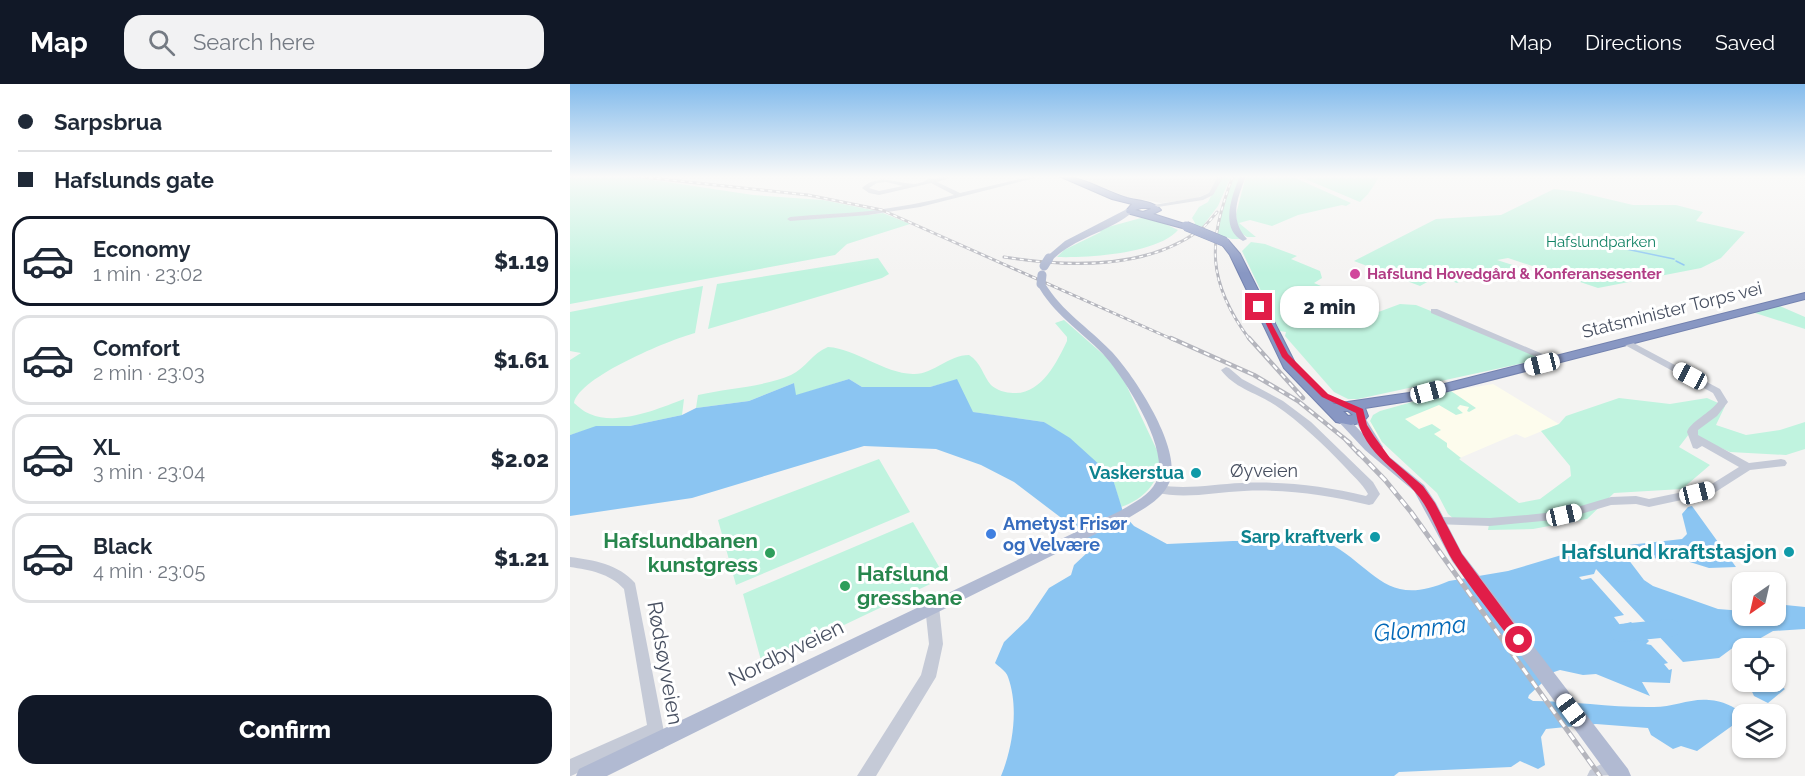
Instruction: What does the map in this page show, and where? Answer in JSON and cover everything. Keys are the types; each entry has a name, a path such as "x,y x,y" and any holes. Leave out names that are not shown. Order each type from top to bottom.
{"highway":[{"path":"1140,208 1225,242 1235,254 1293,372 1349,413"},
{"name":"Statsminister Torps vei","path":"1349,413 1805,297"}],"main road":[{"path":"1234,208 1232,224 1235,232 1245,242 1235,254"},
{"path":"1144,210 1106,223 1069,240 1044,271 1052,303 1107,353 1126,376 1158,435 1166,456 1167,470 1159,489"},
{"path":"1225,242 1236,242 1243,239"},
{"path":"1349,413 1361,440 1419,488 1457,557 1618,772"},
{"name":"Nordbyveien","path":"586,776 656,736 1125,514 1142,504 1159,489"}],"street":[{"path":"790,219 868,213 894,208"},
{"path":"1144,210 1152,208"},
{"path":"1434,311 1554,361"},
{"path":"1626,342 1709,386 1719,394 1723,402 1707,420 1694,428 1692,432 1696,442 1748,467"},
{"name":"Øyveien","path":"1159,489 1184,492 1243,487 1310,489 1369,501 1374,494 1369,485 1309,424 1276,401 1231,377 1226,370"},
{"path":"1438,521 1490,522 1527,519 1564,515 1611,501 1636,500 1649,503 1716,487 1748,467 1781,463"},
{"name":"Rødsøyveien","path":"570,562 596,566 614,573 630,587 656,736"},
{"path":"866,776 928,676 936,644 932,606"},
{"path":"570,768 656,736"},
{"path":"1596,776 1606,770 1618,772"}],"shaded area":[{"path":"1493,384 1559,424 1525,438 1516,434 1420,475 1382,442 1373,430 1370,421 1380,411 1451,391"}],"green space":[{"path":"570,208 864,208 877,211 865,214 883,213 910,224 847,244 835,255 570,304"},
{"path":"1198,208 1216,208 1202,227 1194,225 1192,218"},
{"path":"1223,208 1235,208 1233,218 1243,239 1232,239 1216,234"},
{"path":"1238,208 1328,208 1298,215 1272,226 1250,220 1239,223 1256,237 1247,237 1238,231"},
{"name":"Hafslundparken","path":"1515,208 1689,208 1703,212 1696,221 1745,232 1721,258 1701,268 1598,288 1508,258 1497,260 1519,267 1499,279 1479,275 1477,272 1457,283 1438,276 1420,286 1354,261 1436,219 1501,215"},
{"path":"1141,218 1155,219 1178,230 1168,238 1154,244 1121,253 1086,257 1057,257 1064,250 1101,232 1097,230"},
{"path":"1251,242 1265,244 1297,256 1291,259 1320,271 1322,278 1314,283 1328,289 1302,302 1304,306 1296,311 1327,327 1346,318 1365,317 1400,304 1416,305 1537,354 1542,359 1358,399 1348,399 1334,392 1285,336 1286,332 1280,331 1242,251"},
{"path":"878,258 889,274 882,278 708,329 717,284"},
{"path":"703,286 695,333 647,351 608,371 591,382 574,403 590,414 613,418 638,415 684,399 682,415 630,426 596,427 570,435 570,360 581,353 570,351 570,312"},
{"path":"1775,304 1805,317 1805,329 1749,311"},
{"path":"1064,320 1105,356 1122,376 1162,461 1157,477 1148,490 1136,500 1121,507 1112,476 1044,422 972,412 956,380 930,387 862,387 849,379 795,396 794,383 749,401 696,408 698,395 757,385 791,375 828,347 849,352 891,370 913,374 927,371 954,358 969,355 976,361 993,387 1013,393 1023,392 1040,383 1053,367 1067,341 1067,337 1055,323"},
{"path":"1451,391 1476,408 1469,412 1467,411 1469,407 1460,405 1457,408 1463,413 1456,415 1439,405 1405,419 1419,429 1432,424 1441,430 1434,434 1447,443 1447,447 1461,458 1459,459 1519,503 1540,499 1571,476 1570,466 1541,431 1559,424 1566,416 1619,398 1670,404 1707,398 1725,406 1716,425 1746,435 1780,430 1805,422 1805,449 1786,455 1730,452 1689,434 1679,447 1710,465 1682,489 1614,493 1587,519 1533,529 1488,530 1490,519 1454,519 1448,514 1437,493 1382,442 1370,421 1373,415 1380,411"},
{"name":"Hafslundbanen kunstgress","path":"879,459 910,512 736,585 718,520"},
{"name":"Hafslund gressbane","path":"913,522 945,577 762,664 743,594"}],"water":[{"path":"849,379 862,387 930,387 957,379 973,412 1044,422 1070,438 1112,476 1124,515 1134,526 1167,544 1233,541 1305,542 1321,545 1327,542 1382,581 1395,588 1410,590 1508,571 1575,551 1682,539 1687,534 1682,514 1692,506 1736,567 1709,568 1677,558 1628,559 1644,580 1653,586 1718,609 1732,610 1732,626 1786,626 1786,605 1805,607 1805,629 1773,631 1761,638 1732,638 1732,648 1719,658 1683,662 1596,569 1594,574 1579,577 1582,580 1591,578 1624,615 1614,617 1620,625 1631,622 1649,641 1646,644 1651,645 1668,663 1664,664 1669,670 1672,669 1670,683 1642,682 1650,696 1596,674 1583,675 1560,670 1554,672 1528,698 1533,701 1639,707 1661,707 1695,700 1709,700 1719,701 1732,707 1732,726 1697,751 1681,746 1673,749 1651,735 1648,728 1596,724 1546,729 1541,737 1545,765 1538,769 1520,761 1511,767 1399,772 1394,776 1001,776 1009,753 1014,714 1007,675 995,663 1004,642 1028,619 1049,588 1071,575 1074,565 1089,551 1075,525 1068,523 1014,482 981,465 936,449 864,446 692,498 570,516 570,435 596,426 630,426 682,415 696,408 749,401 794,383 796,395"},
{"path":"1752,692 1781,692 1768,703 1754,696"}],"waterway":[{"path":"1578,239 1674,259"},
{"path":"1676,261 1684,265"},
{"name":"Glomma","path":"1620,633 1671,628"}],"railway":[{"path":"874,208 882,210 1174,340"},
{"path":"1223,208 1216,241 1219,280 1225,299 1250,340"},
{"path":"1004,257 1079,264 1129,259 1176,244 1200,230 1217,212"},
{"path":"1171,338 1254,375 1298,401 1345,439"},
{"path":"1249,338 1303,398"},
{"path":"1345,439 1350,443"},
{"path":"1345,439 1359,454"},
{"path":"1358,452 1411,512 1600,776"}],"place":[{"name":"Hafslund Hovedgård & Konferansesenter","path":"1355,274"},
{"name":"Vaskerstua","path":"1196,473"},
{"name":"Ametyst Frisør og Velvære","path":"991,534"},
{"name":"Sarp kraftverk","path":"1375,537"},
{"name":"Hafslund kraftstasjon","path":"1789,552"},
{"name":"Hafslundbanen kunstgress","path":"770,553"},
{"name":"Hafslund gressbane","path":"845,586"}],"route":[{"path":"1259,307 1285,355 1325,396 1360,411 1362,425 1370,438 1386,460 1419,488 1457,557 1519,640"}]}
